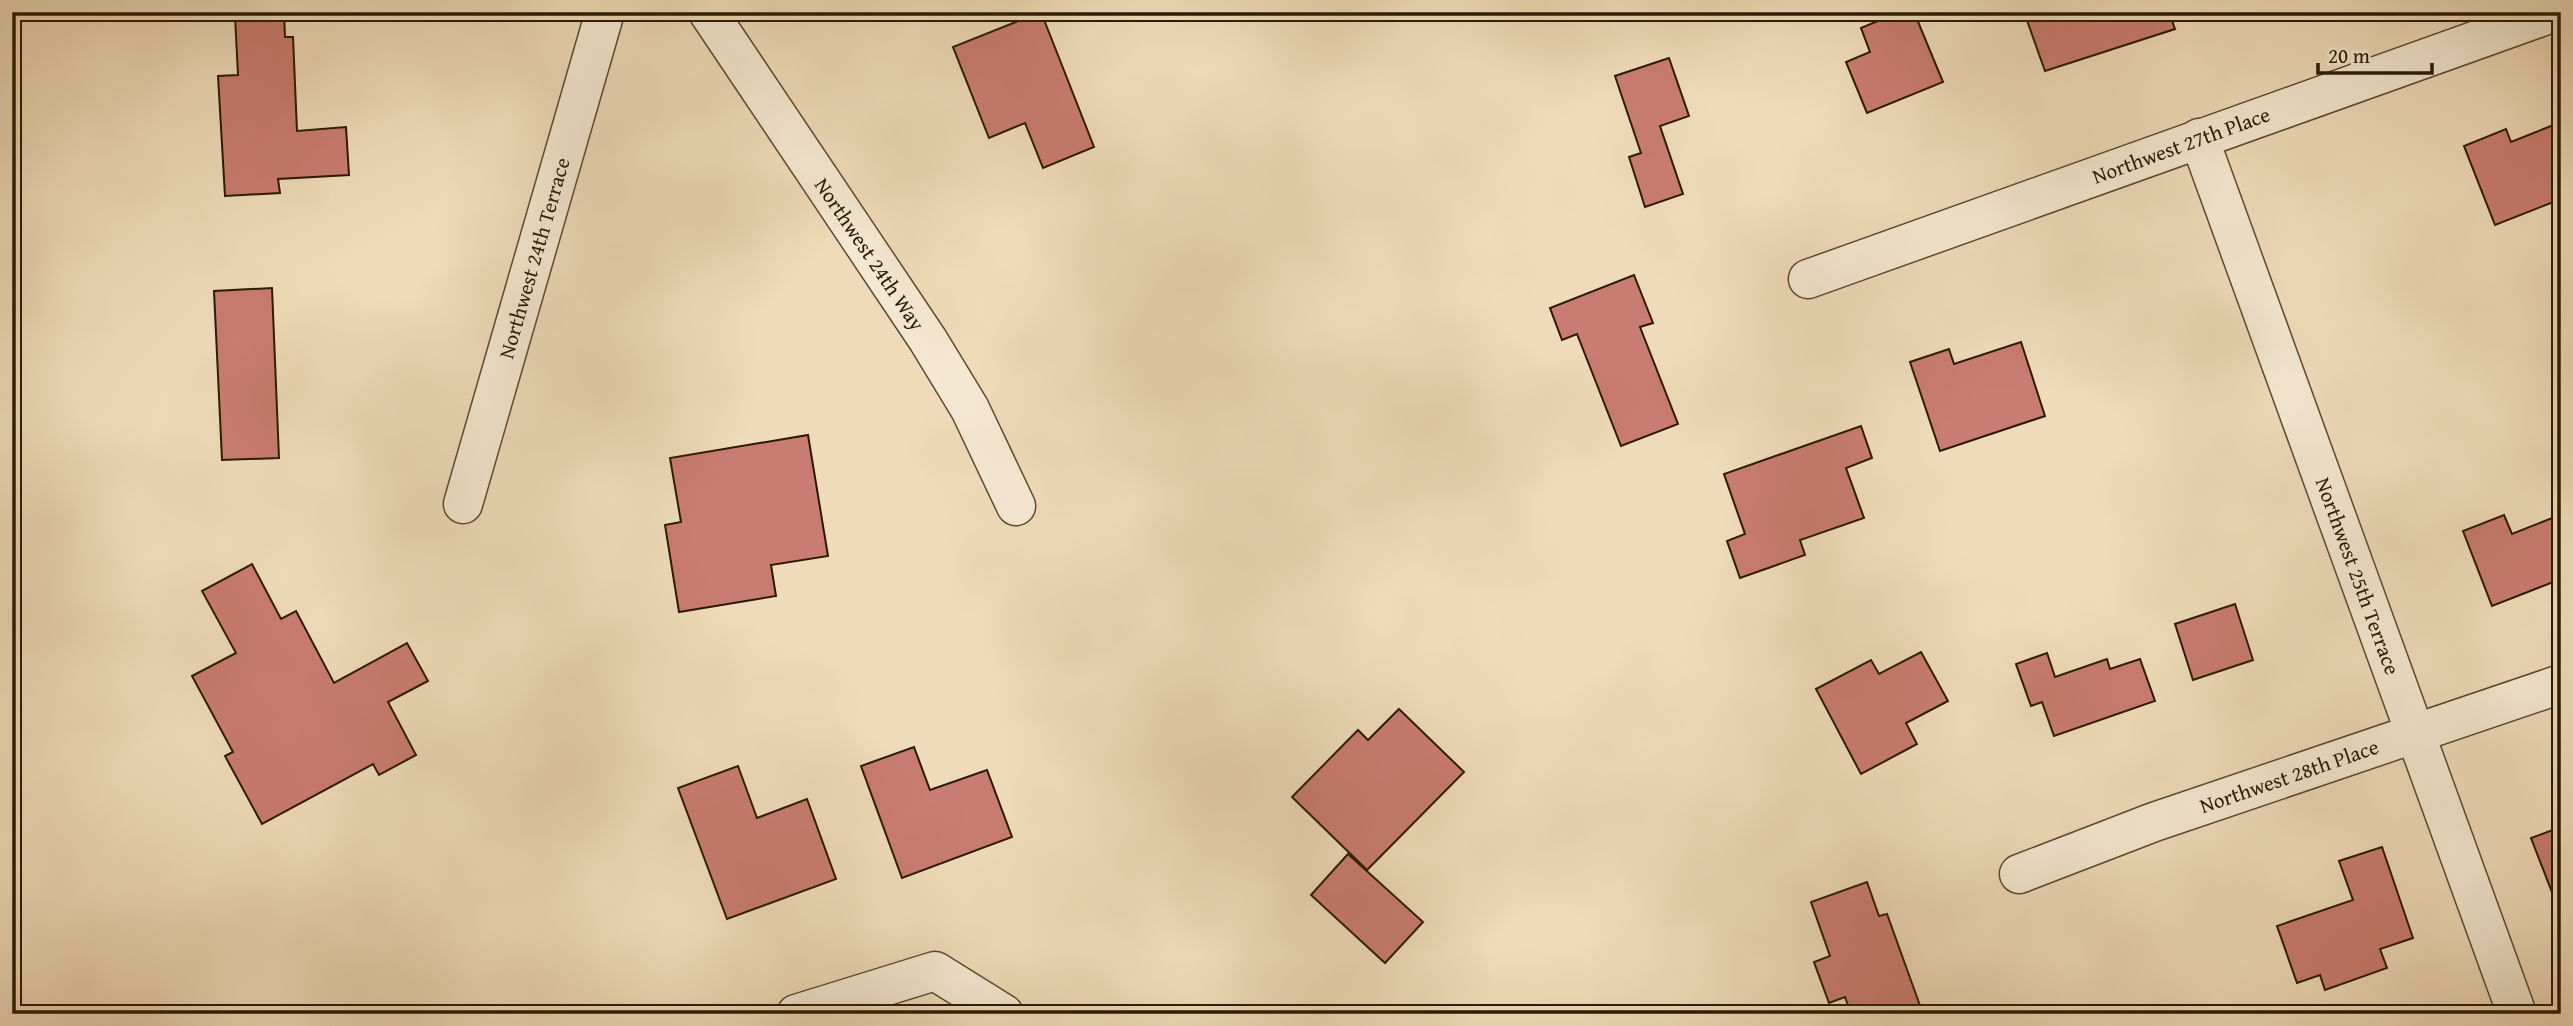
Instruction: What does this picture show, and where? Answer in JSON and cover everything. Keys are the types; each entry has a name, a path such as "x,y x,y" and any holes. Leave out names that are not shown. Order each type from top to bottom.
{"street":[{"name":"Northwest 24th Terrace","path":"463,504 605,12"},
{"name":"Northwest 24th Way","path":"708,12 928,340 970,409 1016,506"},
{"name":"Northwest 27th Place","path":"1808,279 2555,12"},
{"name":"Northwest 25th Terrace","path":"2199,138 2517,1014"},
{"name":"Northwest 28th Place","path":"2019,874 2154,822 2561,684"},
{"path":"796,1014 935,971 1004,1014"}],"building":[{"path":"1041,12 1094,147 1043,168 1025,123 989,138 953,47"},
{"path":"1899,12 1914,12 1943,82 1867,113 1846,62 1870,52 1861,28"},
{"path":"2024,12 2169,12 2175,29 2045,71"},
{"path":"284,13 285,37 293,37 297,131 346,127 349,175 278,179 280,193 225,196 218,76 238,75 235,16"},
{"path":"1669,58 1689,116 1660,126 1683,194 1645,207 1629,157 1641,153 1615,76"},
{"path":"2561,122 2561,199 2495,225 2464,146 2506,129 2511,142"},
{"path":"1634,275 1653,323 1640,327 1678,424 1621,446 1577,334 1562,340 1550,308"},
{"path":"272,288 279,458 222,460 214,291"},
{"path":"2021,342 2045,416 1940,451 1910,362 1949,349 1954,364"},
{"path":"1861,426 1872,458 1846,468 1864,518 1800,540 1805,555 1740,578 1727,541 1745,534 1724,474"},
{"path":"808,435 828,556 771,565 776,596 679,612 665,525 681,522 670,458"},
{"path":"2504,515 2512,534 2552,518 2561,539 2561,579 2492,606 2463,531"},
{"path":"252,564 281,619 296,611 334,683 407,643 428,681 388,702 416,755 379,775 373,764 262,824 225,756 233,752 192,676 236,653 202,591"},
{"path":"2235,604 2253,660 2193,680 2175,624"},
{"path":"1921,652 1948,701 1906,723 1917,744 1861,774 1816,689 1871,660 1879,674"},
{"path":"2047,653 2055,677 2107,659 2110,669 2140,659 2155,701 2054,736 2042,702 2031,706 2016,664"},
{"path":"1399,709 1464,772 1367,870 1292,797 1358,730 1368,740"},
{"path":"914,747 930,790 987,770 1012,837 902,878 861,766"},
{"path":"738,766 757,818 807,799 836,879 727,919 678,788"},
{"path":"2561,827 2561,913 2560,913 2531,838"},
{"path":"2382,847 2413,938 2380,949 2387,968 2325,990 2320,975 2297,983 2277,926 2353,900 2339,861"},
{"path":"1348,854 1423,922 1385,963 1311,895"},
{"path":"1867,882 1879,916 1887,914 1923,1014 1851,1014 1845,997 1829,1003 1814,962 1830,956 1811,902"}]}
